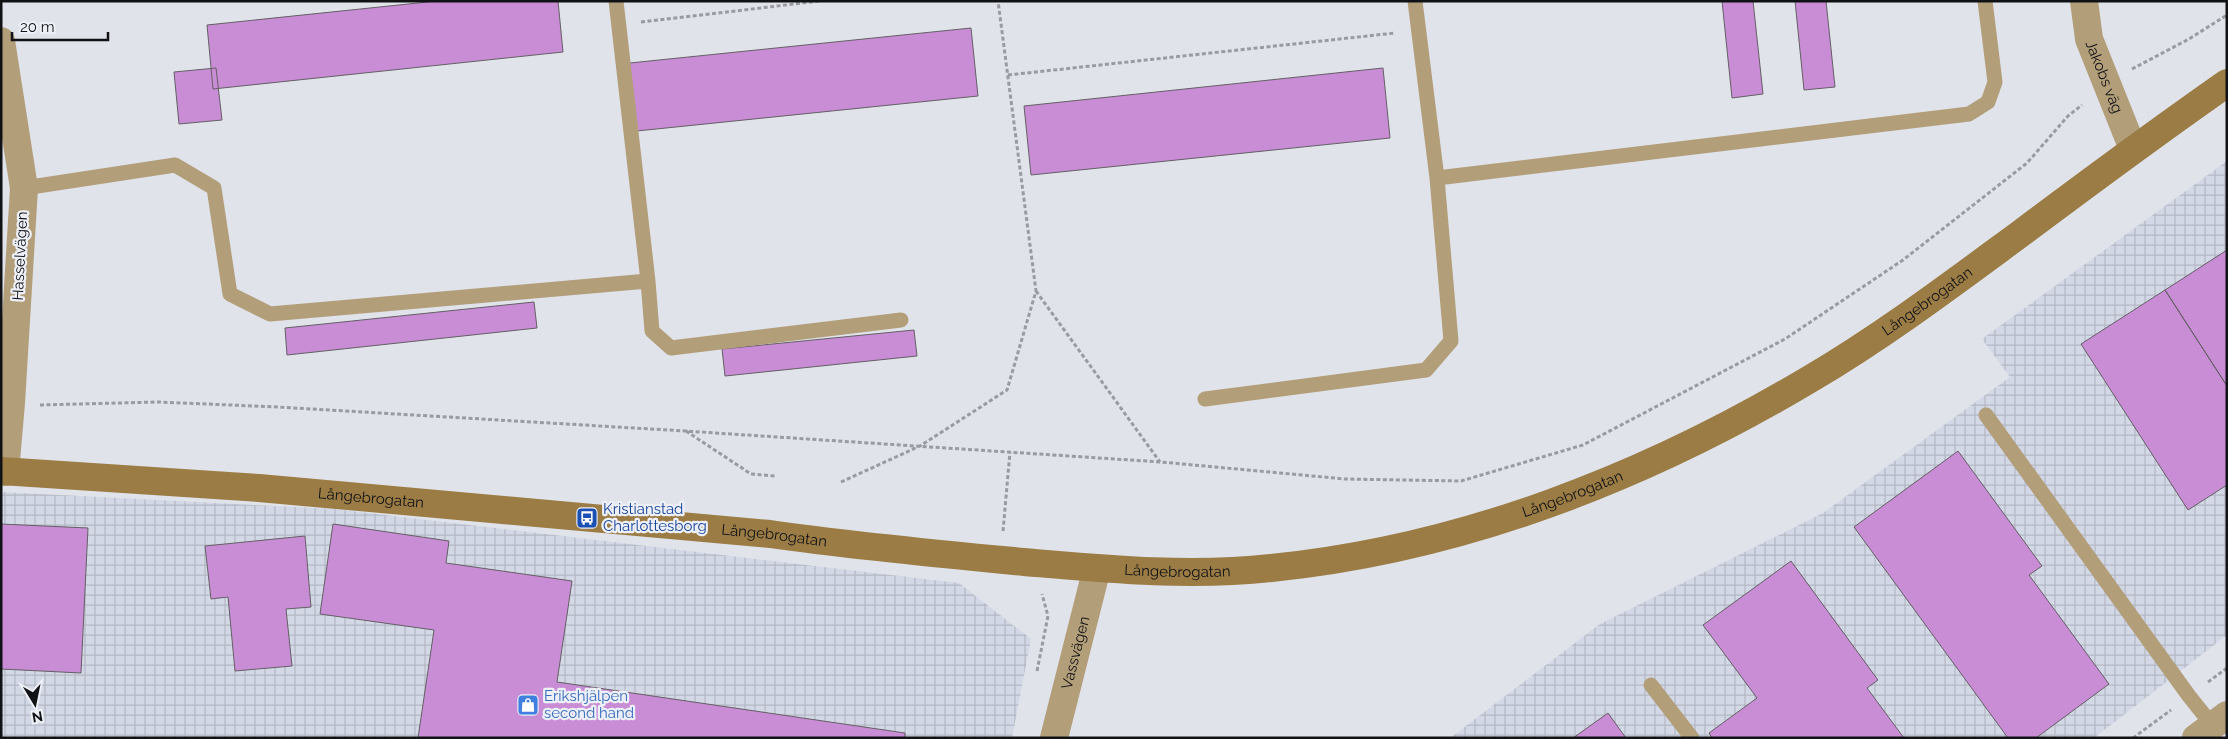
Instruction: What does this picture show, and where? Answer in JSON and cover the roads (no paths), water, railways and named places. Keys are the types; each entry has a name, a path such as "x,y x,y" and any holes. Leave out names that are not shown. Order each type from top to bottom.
{"main road":[{"name":"Långebrogatan","path":"3,471 259,488 770,534 859,546 1097,568 1190,572 1268,569 1336,560 1458,533 1533,510 1668,455 1747,416 1814,377 1924,305 2133,149 2227,83"}],"street":[{"name":"Jakobs väg","path":"2084,1 2089,39 2106,86 2133,149"},
{"name":"Hasselvägen","path":"1,41 24,188 11,403 3,471"},
{"name":"Vassvägen","path":"1054,738 1097,568"}],"lane":[{"path":"616,1 648,281 652,332 670,348 901,320"},
{"path":"1205,399 1426,370 1451,340 1437,178 1415,1"},
{"path":"1437,178 1969,114 1988,102 1994,82 1985,1"},
{"path":"24,188 175,165 214,188 230,294 270,314 648,281"},
{"path":"1986,415 2212,726"},
{"path":"1651,685 1692,738"}],"place":[{"name":"Kristianstad Charlottesborg","path":"587,518"},
{"name":"Erikshjälpen second hand","path":"528,705"}]}
